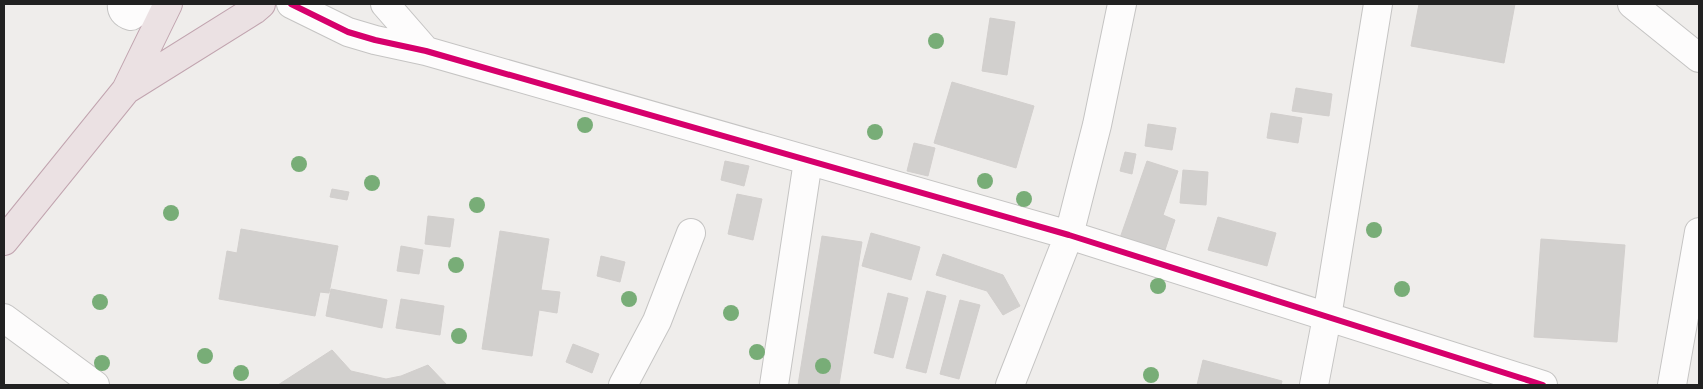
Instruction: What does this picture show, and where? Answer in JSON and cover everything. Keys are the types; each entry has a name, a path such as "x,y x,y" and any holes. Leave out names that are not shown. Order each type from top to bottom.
{"highway":[{"path":"4,241 126,90 168,4"},
{"path":"126,90 249,6"}],"street":[{"path":"122,4 124,13 131,16 138,11 138,4"},
{"path":"291,4 348,32 426,51 1069,235 1543,385"},
{"path":"385,4 426,51"},
{"path":"1010,385 1069,235 1097,125 1122,4"},
{"path":"1314,385 1327,317 1378,4"},
{"path":"1632,4 1699,58"},
{"path":"774,385 808,161"},
{"path":"1672,385 1699,232"},
{"path":"623,385 658,321 691,233"},
{"path":"4,318 95,385"}],"building":[{"path":"1419,4 1515,4 1504,63 1411,46"},
{"path":"990,18 1015,22 1007,75 982,71"},
{"path":"952,82 1034,106 1016,168 934,143"},
{"path":"1296,88 1332,94 1329,116 1292,111"},
{"path":"1271,113 1302,118 1298,143 1267,138"},
{"path":"1148,124 1176,128 1172,150 1145,146"},
{"path":"914,143 935,148 928,176 907,171"},
{"path":"1125,152 1136,154 1132,174 1120,171"},
{"path":"725,161 749,166 744,186 721,180"},
{"path":"1147,161 1178,171 1163,215 1175,220 1164,253 1120,238"},
{"path":"1183,170 1208,172 1206,205 1180,203"},
{"path":"332,189 349,192 347,200 330,197"},
{"path":"737,194 762,199 753,240 728,234"},
{"path":"428,216 454,219 450,247 425,244"},
{"path":"1218,217 1276,233 1267,266 1208,250"},
{"path":"241,229 338,246 329,293 320,292 315,316 219,299 227,251 237,253"},
{"path":"500,231 549,239 541,290 560,292 557,313 539,310 532,356 482,349"},
{"path":"871,233 920,247 911,280 862,266"},
{"path":"822,236 862,242 839,385 798,385"},
{"path":"1541,239 1625,245 1617,342 1534,337"},
{"path":"401,246 423,250 419,274 397,271"},
{"path":"943,254 1003,275 1020,306 1003,315 987,291 936,275"},
{"path":"601,256 625,262 620,282 597,276"},
{"path":"331,289 387,300 382,328 326,316"},
{"path":"927,291 946,296 926,373 906,368"},
{"path":"888,293 908,298 893,358 874,353"},
{"path":"401,299 444,306 440,335 396,328"},
{"path":"960,300 980,305 959,379 940,374"},
{"path":"573,344 599,354 592,373 566,362"},
{"path":"332,350 351,371 386,379 401,376 428,365 447,385 278,385"},
{"path":"1203,360 1282,381 1281,385 1197,385"}],"cycle path":[{"path":"291,4 348,32 426,51 1069,235 1543,385"}]}
